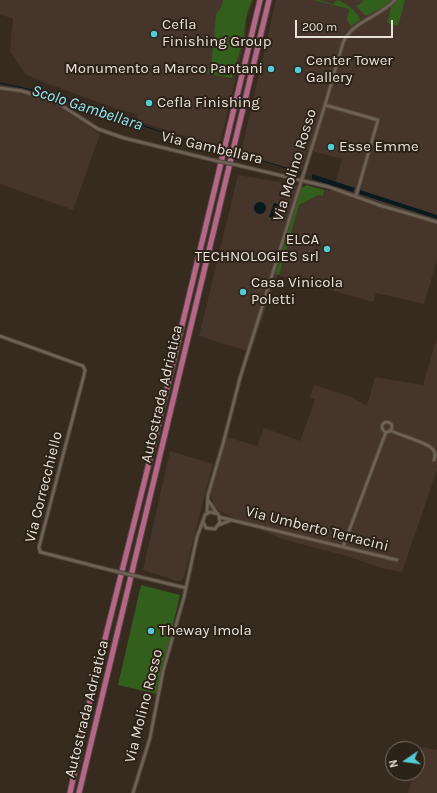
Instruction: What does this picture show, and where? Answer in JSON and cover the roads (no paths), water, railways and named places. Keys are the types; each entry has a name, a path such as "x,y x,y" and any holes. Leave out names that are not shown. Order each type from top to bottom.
{"highway":[{"name":"Autostrada Adriatica","path":"70,793 93,688 150,459 260,0"},
{"name":"Autostrada Adriatica","path":"79,793 269,0"}],"street":[{"name":"Via Molino Rosso","path":"207,513 208,499 240,378 341,49 348,34 358,25 384,10 395,0"},
{"name":"Via Gambellara","path":"0,88 22,91 56,102 98,129 124,138 301,180 437,222"},
{"path":"325,105 378,120 356,196"},
{"name":"Via Correcchiello","path":"0,336 83,366 84,370 84,375 39,547 40,552 186,588"},
{"path":"386,432 382,427 382,424 385,422 391,425 390,430"},
{"path":"343,547 386,432 390,430 428,445 434,452 434,460"},
{"path":"199,532 215,528 219,525 218,516 208,499"},
{"path":"209,529 204,526 203,520 205,515 213,512 218,516"},
{"name":"Via Umberto Terracini","path":"218,516 397,560"},
{"name":"Via Molino Rosso","path":"133,793 150,738 163,671 203,520"},
{"name":"Via Umberto Terracini","path":"219,525 231,520"}],"waterway":[{"name":"Scolo Gambellara","path":"0,83 38,91 174,136"},
{"name":"Scolo Gambellara","path":"175,137 216,147"},
{"name":"Scolo Gambellara","path":"239,154 300,172"}],"place":[{"name":"Cefla Finishing Group","path":"154,34"},
{"name":"Monumento a Marco Pantani","path":"271,69"},
{"name":"Center Tower Gallery","path":"298,70"},
{"name":"Cefla Finishing","path":"149,103"},
{"name":"Esse Emme","path":"331,147"},
{"name":"ELCA TECHNOLOGIES srl","path":"327,249"},
{"name":"Casa Vinicola Poletti","path":"243,292"},
{"name":"Theway Imola","path":"151,631"}]}
